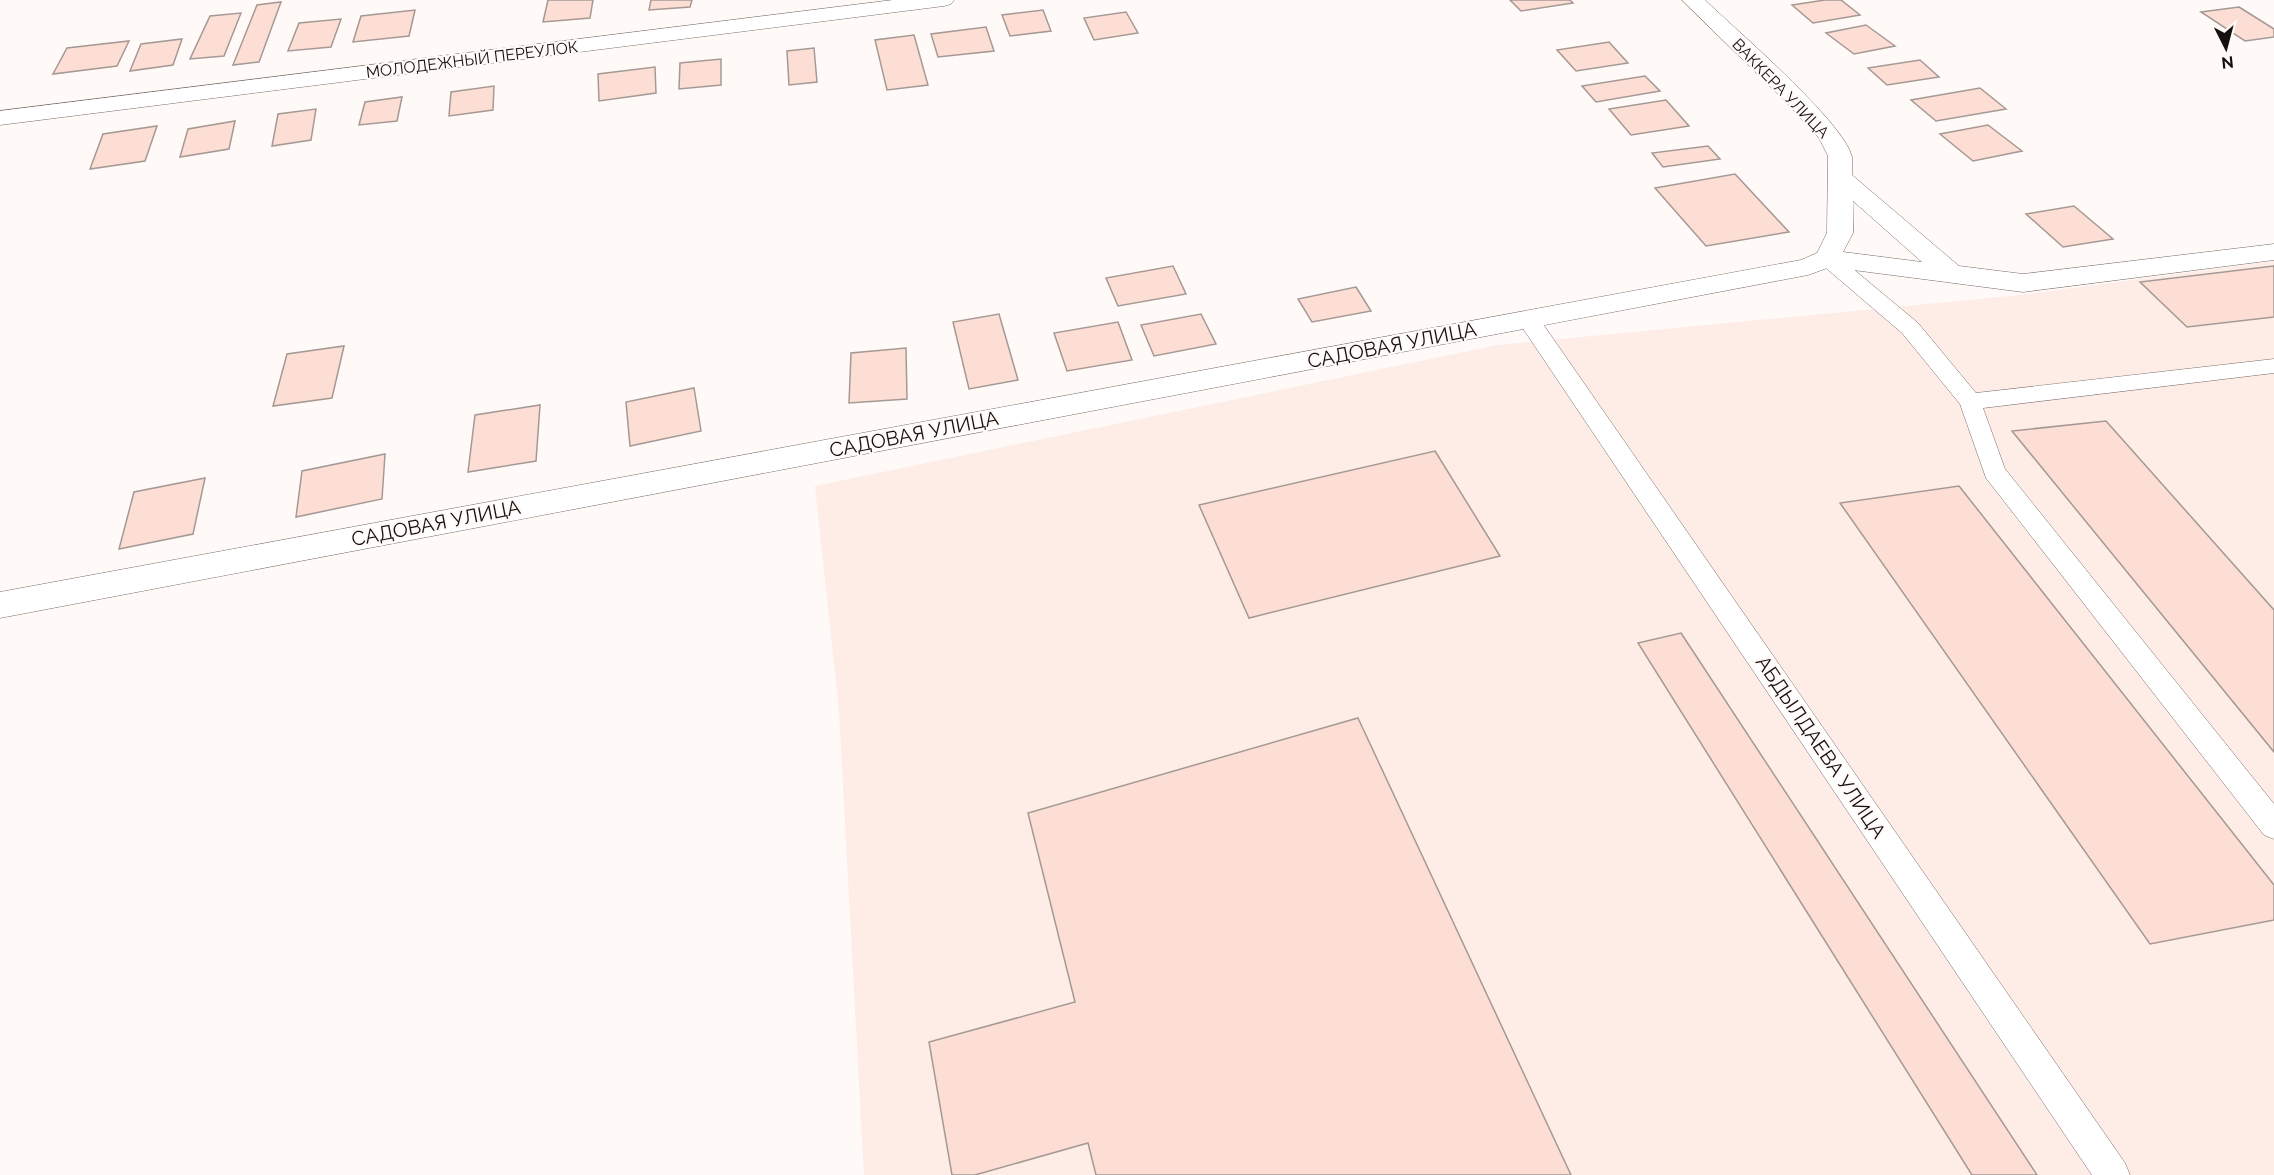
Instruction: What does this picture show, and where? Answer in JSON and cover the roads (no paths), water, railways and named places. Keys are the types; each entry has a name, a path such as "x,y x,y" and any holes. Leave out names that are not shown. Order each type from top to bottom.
{"street":[{"name":"МОЛОДЕЖНЫЙ ПЕРЕУЛОК","path":"0,118 944,0"},
{"name":"ВАККЕРА УЛИЦА","path":"1693,0 1794,97 1829,135 1840,156 1840,233 1827,258"},
{"path":"1840,178 1953,274"},
{"path":"1827,258 2023,283 2274,252"},
{"name":"САДОВАЯ УЛИЦА","path":"0,605 1808,267 1827,258"}],"lane":[{"path":"1827,258 1910,328 1970,402 1994,472 2274,826"},
{"name":"АБДЫЛДАЕВА УЛИЦА","path":"1528,320 2113,1175"},
{"path":"1970,402 2274,366"}]}
